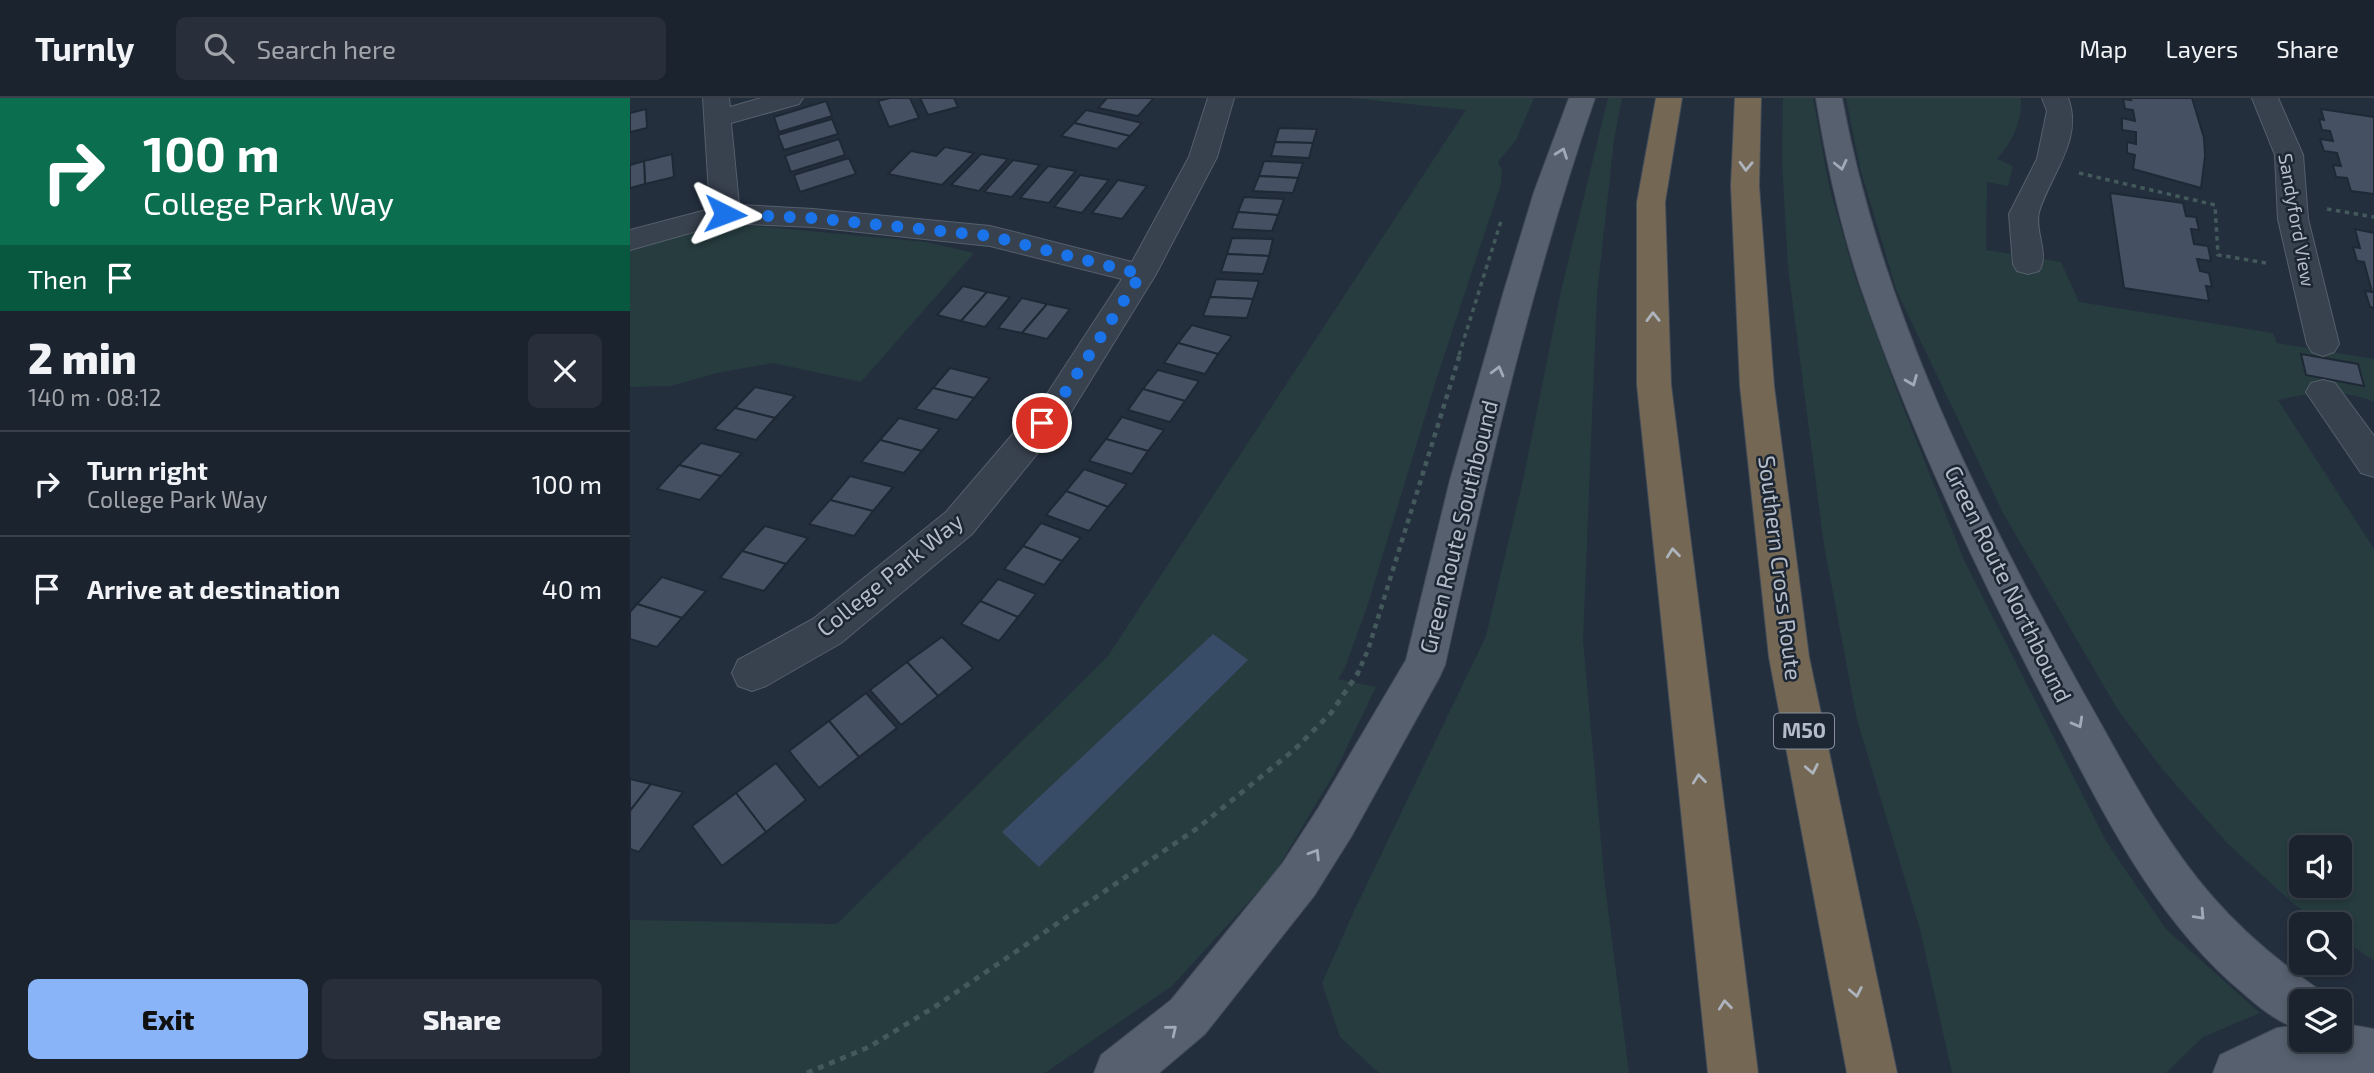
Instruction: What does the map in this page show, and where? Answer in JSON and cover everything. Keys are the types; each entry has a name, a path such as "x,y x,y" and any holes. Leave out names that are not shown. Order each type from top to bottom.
{"highway":[{"path":"1669,98 1651,202 1654,385 1732,1073"},
{"name":"Southern Cross Route","path":"1748,98 1745,186 1757,386 1789,657 1872,1073"}],"main road":[{"name":"Green Route Southbound","path":"1119,1073 1188,1017 1298,880 1335,822 1425,665 1468,480 1515,307 1548,192 1583,98"},
{"name":"Green Route Northbound","path":"1829,98 1849,198 1879,298 1924,409 2025,627 2144,841 2183,897 2232,950 2289,996"},
{"path":"2238,1073 2277,1053 2362,1046"}],"street":[{"path":"725,214 718,108 790,98"},
{"name":"College Park Way","path":"752,673 827,631 959,523 1059,402 1141,274 1203,157 1221,98"},
{"path":"2028,264 2024,214 2047,166 2060,111 2055,98"},
{"name":"Sandyford View","path":"2265,98 2289,155 2292,204 2323,344"},
{"path":"630,240 725,214 853,222 990,236 1141,274"},
{"path":"2323,392 2374,463"}],"path":[{"path":"2047,166 2215,205 2218,255 2266,263"},
{"path":"2292,204 2374,217"},
{"path":"807,1073 869,1047 999,965 1199,827 1294,750 1331,713 1357,676 1375,632 1464,332 1502,216"}],"green space":[{"path":"1353,98 1534,98 1516,140 1498,162 1502,171 1501,184 1437,377 1367,607 1344,670 1338,679 1376,687 1334,774 1274,874 1172,986 1045,1073 630,1073 630,920 837,924 1108,656 1466,110"},
{"path":"1608,98 1622,98 1614,140 1597,294 1583,640 1605,886 1629,1073 1379,1073 1340,1037 1322,983 1486,636 1523,480 1561,291"},
{"path":"1783,98 1813,98 1829,186 1855,277 1903,407 1964,560 2107,843 2166,929 2260,1013 2203,1037 2166,1073 1952,1073 1920,929 1857,720 1824,545 1788,267 1782,162"},
{"path":"1846,98 2021,98 2020,115 2015,130 1997,159 2013,166 2008,186 1987,182 1986,250 2011,254 2012,262 2038,266 2038,258 2061,262 2079,302 2273,333 2277,343 2374,359 2374,402 2339,393 2303,395 2278,400 2374,549 2374,961 2352,945 2352,912 2305,912 2295,905 2228,844 2163,770 2118,710 2003,513 1897,292 1860,168"},
{"path":"724,223 926,242 974,253 861,382 773,363 717,373 671,386 630,387 630,251"}],"water":[{"path":"1213,634 1248,660 1039,867 1002,832"}],"building":[{"path":"910,98 919,118 889,127 878,101"},
{"path":"920,98 954,98 958,107 928,115"},
{"path":"1107,98 1154,98 1138,116 1098,108"},
{"path":"2130,98 2192,98 2204,138 2201,188 2133,169 2135,155 2127,153 2127,142 2136,144 2136,132 2122,130 2122,118 2135,121 2133,110 2125,109 2123,99 2131,100"},
{"path":"826,101 832,116 779,132 774,117"},
{"path":"646,109 647,128 630,132 630,113"},
{"path":"2321,109 2374,117 2374,194 2351,191 2347,178 2336,177 2333,165 2341,166 2337,153 2324,151 2320,139 2333,141 2330,131 2322,130 2319,119 2324,120"},
{"path":"1086,110 1142,123 1130,136 1074,123"},
{"path":"832,119 838,134 784,150 778,135"},
{"path":"1074,123 1130,136 1117,149 1061,136"},
{"path":"1279,128 1317,129 1313,143 1275,142"},
{"path":"839,139 845,155 791,172 785,156"},
{"path":"1275,142 1313,143 1309,158 1271,156"},
{"path":"945,147 974,153 942,185 888,174 911,151 936,156"},
{"path":"672,154 674,177 645,184 644,161"},
{"path":"981,154 1008,159 979,191 951,185"},
{"path":"849,158 856,174 800,192 794,175"},
{"path":"1013,160 1040,165 1012,197 984,192"},
{"path":"644,161 645,184 630,188 630,165"},
{"path":"1264,161 1303,163 1298,178 1259,176"},
{"path":"1048,166 1076,171 1049,203 1020,198"},
{"path":"1080,175 1109,180 1082,213 1054,207"},
{"path":"1259,176 1298,178 1293,193 1253,191"},
{"path":"1118,180 1147,186 1122,219 1092,213"},
{"path":"2110,193 2183,203 2186,216 2196,217 2199,230 2191,229 2194,244 2208,246 2211,261 2197,259 2200,271 2209,273 2212,287 2206,286 2209,301 2124,288"},
{"path":"1244,197 1284,199 1278,215 1238,212"},
{"path":"1238,212 1278,215 1272,231 1232,229"},
{"path":"2355,229 2374,233 2374,308 2370,307 2365,291 2372,292 2364,262 2357,261 2353,247 2360,248"},
{"path":"1232,238 1273,239 1269,256 1227,254"},
{"path":"1227,254 1269,256 1263,274 1221,272"},
{"path":"1216,279 1259,281 1253,299 1210,297"},
{"path":"963,286 987,292 961,321 937,315"},
{"path":"987,292 1010,297 985,327 961,321"},
{"path":"1210,297 1253,299 1247,318 1203,316"},
{"path":"1022,298 1047,304 1022,333 998,328"},
{"path":"1047,304 1070,309 1047,339 1022,333"},
{"path":"1192,325 1232,336 1218,354 1178,343"},
{"path":"1178,343 1218,354 1205,374 1164,363"},
{"path":"2301,354 2358,364 2364,386 2306,375"},
{"path":"950,368 990,378 974,398 933,388"},
{"path":"1158,370 1199,381 1185,401 1143,389"},
{"path":"755,387 795,396 775,418 735,408"},
{"path":"933,388 974,398 957,420 915,409"},
{"path":"1143,389 1185,401 1170,422 1128,410"},
{"path":"735,408 775,418 756,440 714,429"},
{"path":"1122,417 1164,430 1148,451 1106,439"},
{"path":"899,418 940,429 922,451 880,440"},
{"path":"1106,439 1148,451 1132,474 1089,461"},
{"path":"880,440 922,451 904,473 861,462"},
{"path":"701,443 742,453 721,476 679,465"},
{"path":"679,465 721,476 700,500 657,489"},
{"path":"1084,469 1127,484 1108,507 1066,491"},
{"path":"850,476 893,487 873,511 830,500"},
{"path":"1066,491 1108,507 1089,531 1046,515"},
{"path":"830,500 873,511 854,536 809,524"},
{"path":"1041,523 1081,538 1062,561 1023,546"},
{"path":"765,526 808,538 786,564 742,551"},
{"path":"1023,546 1062,561 1044,585 1004,569"},
{"path":"742,551 786,564 764,591 720,578"},
{"path":"662,577 706,591 682,618 637,604"},
{"path":"998,579 1036,594 1018,617 980,601"},
{"path":"980,601 1018,617 999,641 961,624"},
{"path":"637,604 682,618 657,647 630,639 630,612"},
{"path":"942,637 973,668 938,696 907,662"},
{"path":"907,662 938,696 901,725 870,690"},
{"path":"866,693 897,728 859,757 829,721"},
{"path":"829,721 859,757 819,788 789,751"},
{"path":"776,763 806,800 766,832 736,793"},
{"path":"630,779 651,784 630,811"},
{"path":"651,784 683,792 639,852 630,849 630,811"},
{"path":"736,793 766,832 722,866 692,826"}],"route":[{"path":"725,214 813,218 990,236 1141,274 1059,402 1042,423"}]}
